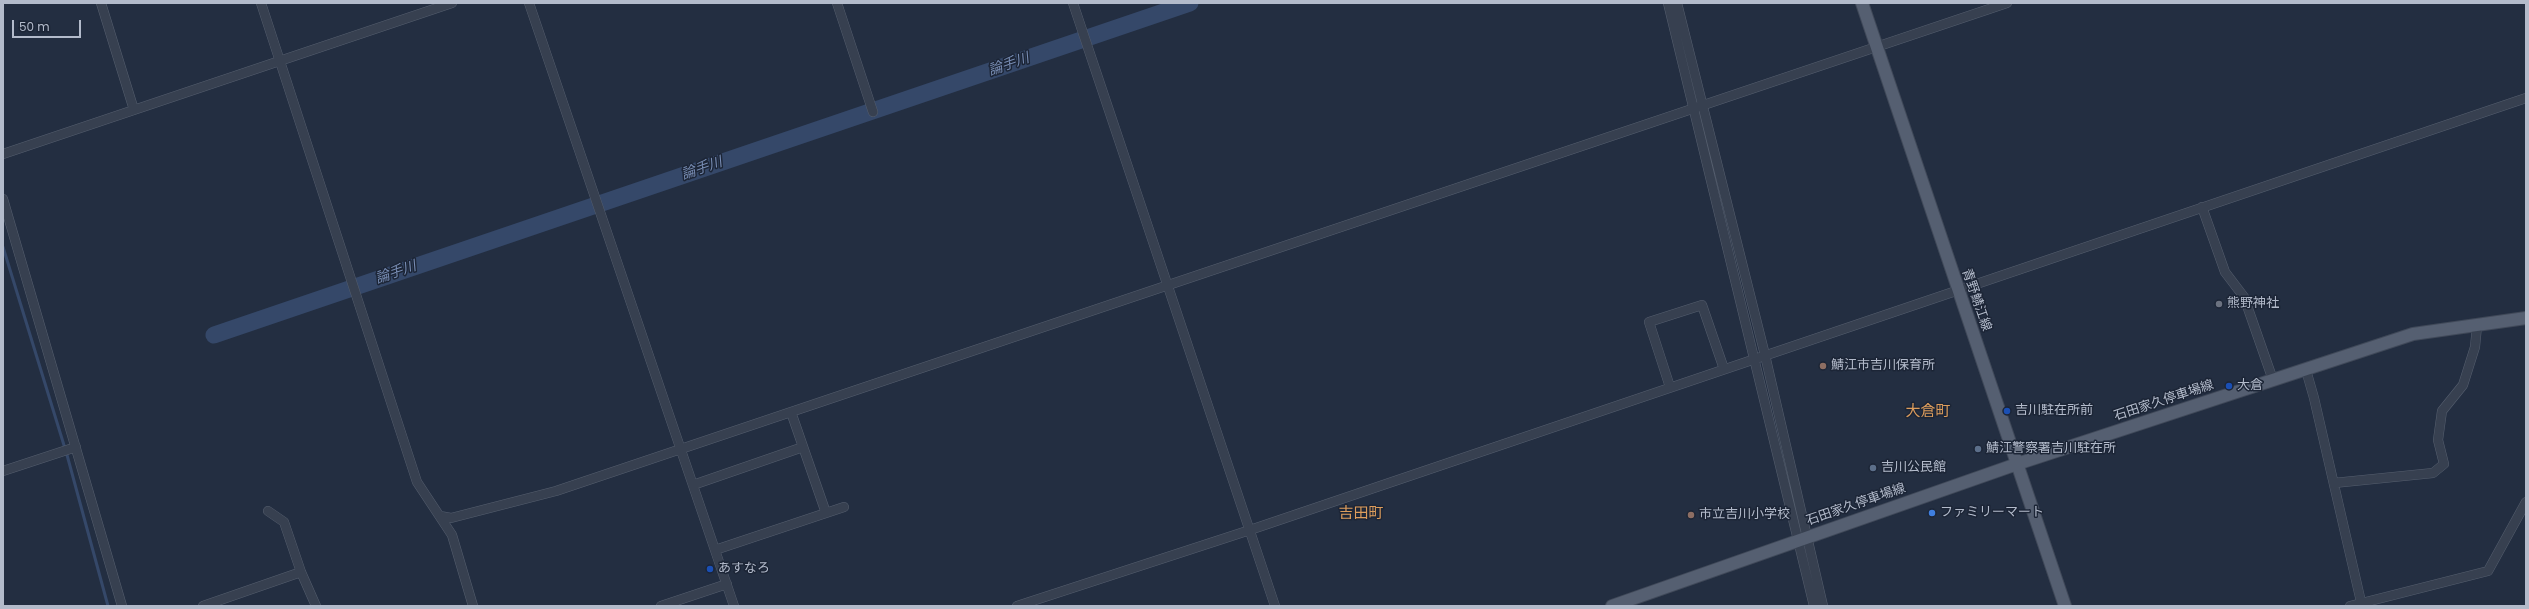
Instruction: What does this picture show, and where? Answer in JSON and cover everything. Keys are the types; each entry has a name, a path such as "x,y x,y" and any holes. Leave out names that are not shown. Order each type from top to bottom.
{"main road":[{"name":"青野鯖江線","path":"1862,3 2065,606"},
{"name":"石田家久停車場線","path":"1612,606 2017,464 2413,334 2526,318"}],"street":[{"path":"101,3 134,110"},
{"path":"261,3 417,482 452,535 473,606"},
{"path":"3,154 452,3"},
{"path":"529,3 734,606"},
{"path":"837,3 873,110"},
{"path":"1073,3 1276,606"},
{"path":"1668,3 1698,106 1765,355 1803,538 1814,606"},
{"path":"1677,3 1698,106 1755,358 1803,538 1823,606"},
{"path":"440,516 451,518 556,491 2007,3"},
{"path":"1017,606 1250,530 2526,98"},
{"path":"3,199 74,447 122,606"},
{"path":"2202,207 2224,272 2244,296 2273,380"},
{"path":"1670,387 1649,322 1702,305 1724,369"},
{"path":"2334,483 2433,473 2444,464 2438,440 2442,410 2463,385 2475,347 2477,326"},
{"path":"2306,370 2314,398 2362,604"},
{"path":"791,412 826,513"},
{"path":"3,471 74,447"},
{"path":"693,485 803,447"},
{"path":"2350,606 2488,571 2526,502"},
{"path":"715,550 844,507"},
{"path":"268,511 284,522 301,572 316,606"},
{"path":"203,606 301,572"},
{"path":"661,606 727,584"}],"waterway":[{"name":"論手川","path":"214,335 1190,3"},
{"path":"3,247 67,455 108,606"}],"place":[{"name":"熊野神社","path":"2219,304"},
{"name":"鯖江市吉川保育所","path":"1823,366"},
{"name":"大倉","path":"2229,386"},
{"name":"吉川駐在所前","path":"2007,411"},
{"name":"鯖江警察署吉川駐在所","path":"1978,449"},
{"name":"吉川公民館","path":"1873,468"},
{"name":"ファミリーマート","path":"1932,513"},
{"name":"市立吉川小学校","path":"1691,515"},
{"name":"あすなろ","path":"710,569"}],"district":[{"name":"大倉町","path":"1928,412"},
{"name":"吉田町","path":"1361,514"}]}
